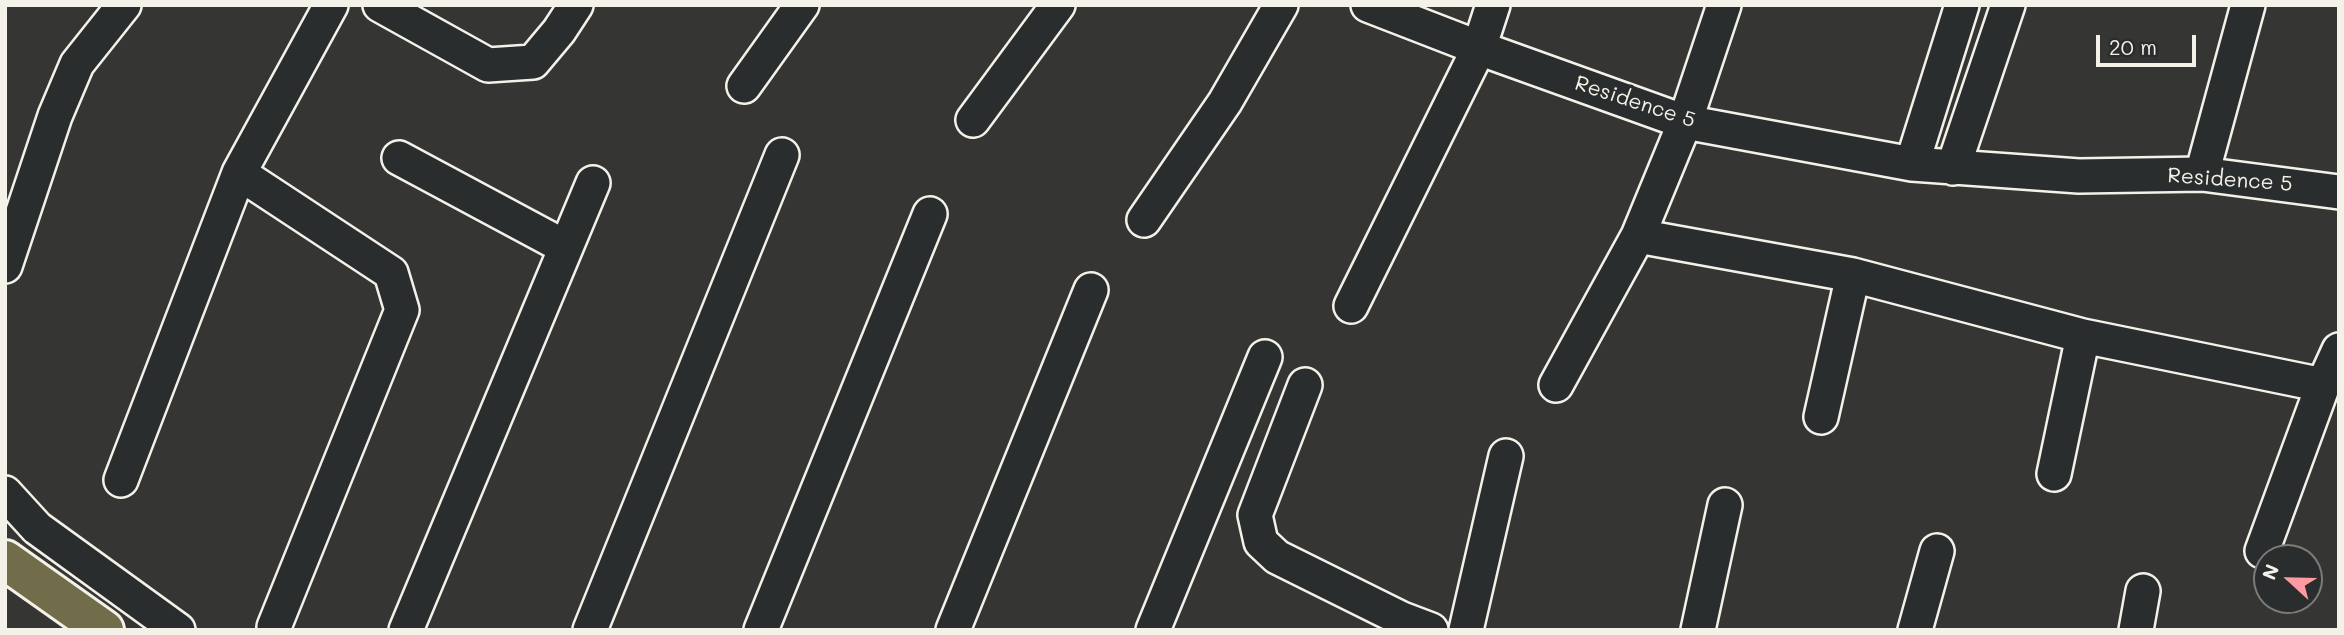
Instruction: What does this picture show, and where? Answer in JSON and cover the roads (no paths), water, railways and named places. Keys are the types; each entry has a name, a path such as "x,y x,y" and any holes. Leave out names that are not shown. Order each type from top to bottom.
{"highway":[{"path":"5,560 104,630"}],"street":[{"path":"5,266 55,116 77,64 124,5"},
{"path":"121,480 240,173 331,5"},
{"path":"380,5 488,65 533,62 576,5"},
{"path":"744,86 802,5"},
{"path":"973,120 1058,5"},
{"path":"1144,220 1225,102 1281,5"},
{"name":"Residence 5","path":"1368,5 1685,122 1912,164 2079,176 2202,174 2339,192"},
{"path":"1351,306 1479,48 1493,5"},
{"path":"1556,385 1638,236 1685,122 1724,5"},
{"path":"1912,164 1962,5"},
{"path":"1953,168 2008,5"},
{"path":"2202,174 2248,5"},
{"path":"590,630 782,155"},
{"path":"399,158 565,247"},
{"path":"240,173 391,273 402,310 274,627"},
{"path":"406,630 593,183"},
{"path":"761,630 930,214"},
{"path":"1638,236 1853,275 2082,336 2323,385"},
{"path":"1821,416 1853,275"},
{"path":"953,630 1091,290"},
{"path":"2054,474 2082,336"},
{"path":"2265,544 2323,385 2339,350"},
{"path":"1153,630 1265,357"},
{"path":"1305,385 1255,515 1261,542 1278,557 1410,626"},
{"path":"1466,630 1506,456"},
{"path":"5,493 37,528 178,630"},
{"path":"1698,630 1725,505"},
{"path":"1915,630 1937,551"},
{"path":"2136,630 2143,591"}]}
